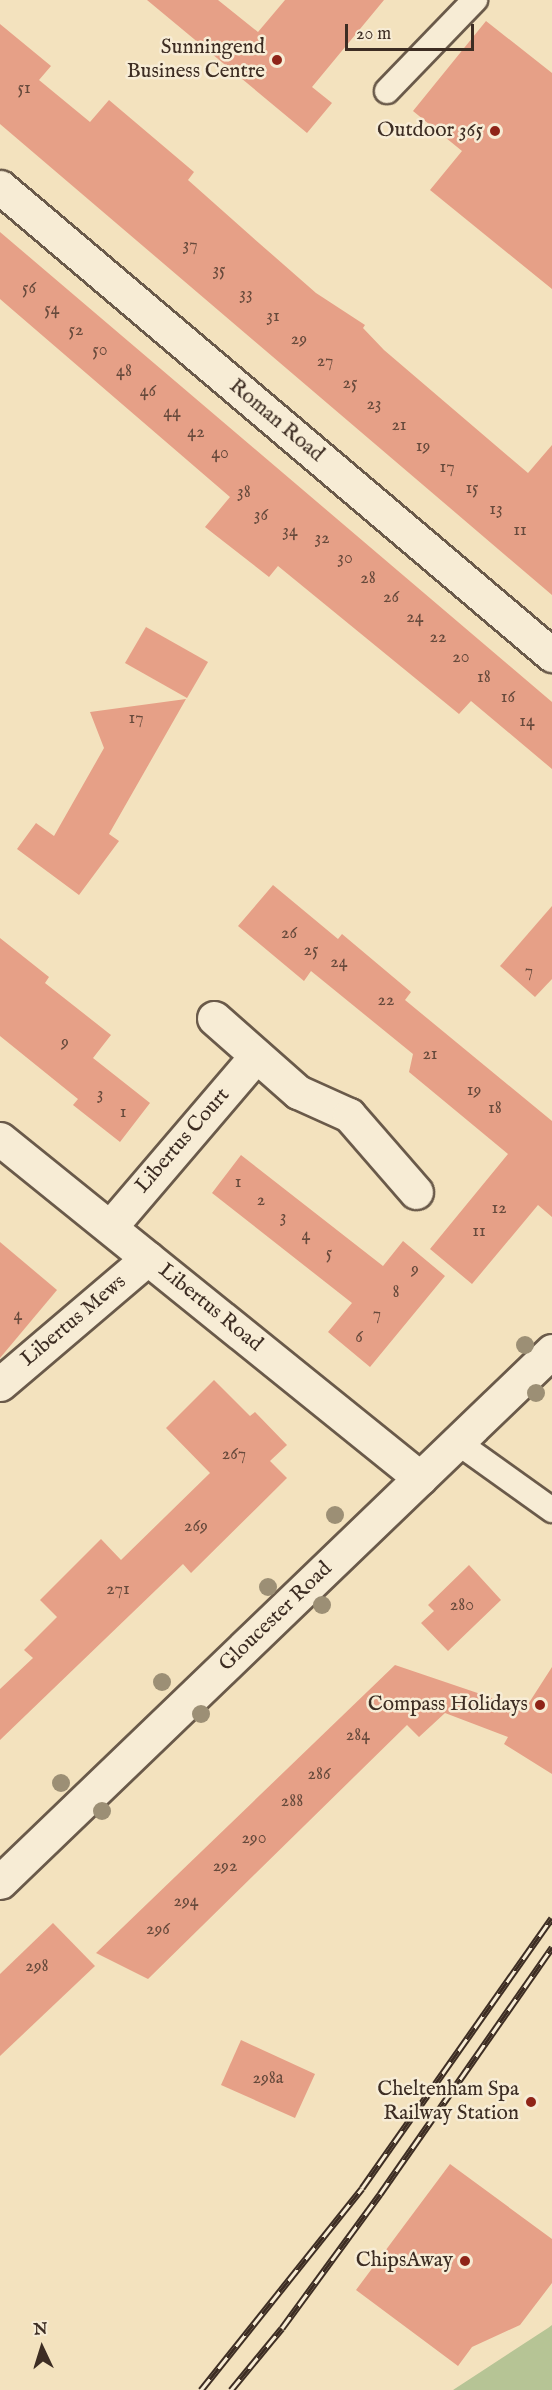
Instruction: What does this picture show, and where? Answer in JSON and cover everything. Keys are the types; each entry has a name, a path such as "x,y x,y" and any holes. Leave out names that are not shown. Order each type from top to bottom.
{"street":[{"name":"Roman Road","path":"0,187 552,655"},
{"path":"214,1018 298,1092 350,1115 416,1192"},
{"name":"Libertus Court","path":"110,1227 256,1056"},
{"name":"Libertus Road","path":"0,1138 420,1478"},
{"name":"Libertus Mews","path":"0,1384 148,1258"},
{"name":"Gloucester Road","path":"0,1882 552,1351"}],"lane":[{"path":"387,91 475,0"},
{"path":"457,1442 552,1510"}],"green space":[{"path":"552,2325 552,2390 453,2390 548,2328"}],"building":[{"name":"Sunningend Business Centre","path":"147,0 218,0 258,32 285,0 384,0 312,87 332,103 307,133"},
{"name":"Outdoor 365","path":"486,21 552,73 552,289 430,190 462,151 413,111"},
{"path":"0,24 51,66 39,80 90,122 109,100 194,172 188,180 316,293 365,325 363,328 384,350 528,473 552,445 552,595 0,124"},
{"path":"0,232 552,702 552,769 471,701 459,714 278,566 269,577 205,527 230,497 0,299"},
{"path":"146,627 208,662 187,698 125,663"},
{"path":"186,699 109,834 119,841 79,895 17,849 36,823 54,836 104,748 90,712"},
{"path":"273,885 338,939 342,934 411,992 405,1000 552,1121 552,1217 538,1205 472,1284 430,1249 508,1154 409,1072 413,1054 311,971 304,981 238,926"},
{"path":"552,906 552,979 535,997 500,966"},
{"path":"0,938 49,977 45,983 111,1035 93,1058 150,1103 120,1142 73,1105 78,1099 0,1036"},
{"path":"241,1155 383,1266 403,1241 445,1276 370,1367 328,1332 352,1303 212,1193"},
{"path":"0,1242 57,1290 0,1358"},
{"path":"214,1380 250,1416 255,1412 287,1445 270,1461 287,1478 191,1573 183,1564 0,1740 0,1689 33,1658 24,1650 57,1617 40,1600 101,1539 121,1560 210,1473 166,1428"},
{"path":"469,1565 501,1600 448,1651 421,1623 434,1611 428,1605"},
{"path":"395,1665 525,1709 552,1667 552,1774 504,1744 508,1737 445,1713 419,1737 407,1725 148,1979 96,1953"},
{"path":"53,1923 95,1966 0,2056 0,1974"},
{"path":"241,2040 315,2074 295,2118 221,2085"},
{"name":"ChipsAway","path":"450,2164 552,2239 552,2283 520,2325 472,2347 458,2366 356,2290"}],"railway":[{"path":"201,2390 362,2188 552,1918"},
{"path":"231,2390 282,2328 380,2194 552,1947"}],"place":[{"name":"Sunningend Business Centre","path":"277,60"},
{"name":"Outdoor 365","path":"495,131"},
{"name":"Compass Holidays","path":"540,1705"},
{"name":"Cheltenham Spa Railway Station","path":"531,2102"},
{"name":"ChipsAway","path":"465,2261"}]}
